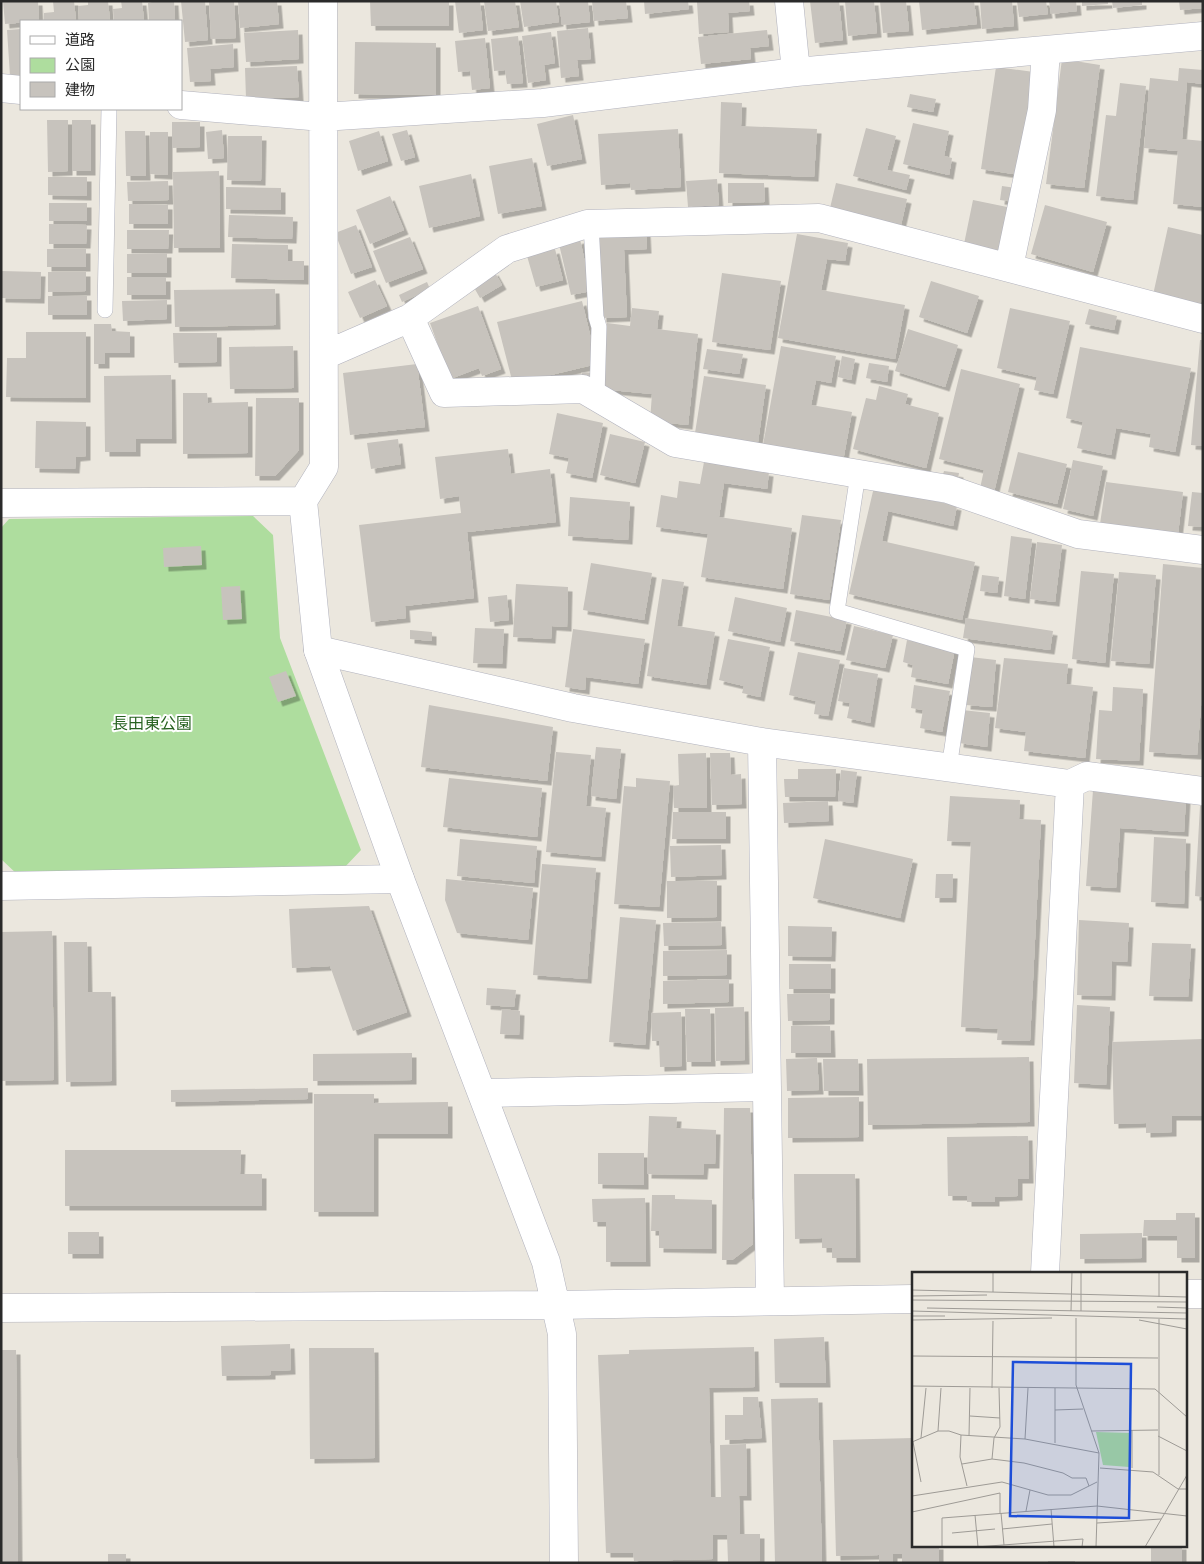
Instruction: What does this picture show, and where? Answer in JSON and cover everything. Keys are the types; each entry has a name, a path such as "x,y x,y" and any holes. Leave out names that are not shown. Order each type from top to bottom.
{"street":[{"path":"323,1 324,466 303,501 318,650 400,879 546,1262 562,1334 564,1563"},
{"path":"788,1 796,72"},
{"path":"182,105 322,117 543,103 796,72 1203,36"},
{"path":"1009,267 1042,110 1046,50"},
{"path":"1,88 20,90"},
{"path":"325,355 410,318 507,249 591,224 819,218 1203,319"},
{"path":"410,318 444,393 583,390 674,443 948,489 1078,534 1203,550"},
{"path":"1,504 303,501"},
{"path":"318,650 573,708 762,742 1070,784 1087,776 1203,792"},
{"path":"762,742 770,1301"},
{"path":"1045,1272 1070,784"},
{"path":"1,886 400,879"},
{"path":"483,1093 767,1086"},
{"path":"1186,1294 1203,1294"},
{"path":"1,1308 556,1305 912,1299"}],"lane":[{"path":"105,310 109,110"},
{"path":"591,224 596,317 599,326 597,397"},
{"path":"858,474 837,611 967,650 949,768"}],"green space":[{"name":"長田東公園","path":"253,516 273,535 280,638 361,850 344,868 19,876 1,859 1,528 9,519"}],"building":[{"path":"3,1 38,1 39,20 20,20 20,23 5,24"},
{"path":"53,1 74,1 76,20 44,20 44,13 54,12"},
{"path":"88,1 108,1 110,20 79,20 78,6 88,5"},
{"path":"121,1 142,1 144,20 114,20 113,9 122,8"},
{"path":"174,1 175,20 149,20 148,3"},
{"path":"181,1 205,1 208,40 185,42"},
{"path":"209,1 234,1 236,38 211,39"},
{"path":"238,1 277,1 279,24 240,28"},
{"path":"370,1 449,1 449,26 371,26"},
{"path":"455,1 480,1 483,30 459,33"},
{"path":"484,1 515,1 519,27 488,31"},
{"path":"520,1 556,1 559,22 524,27"},
{"path":"559,1 588,1 590,22 562,25"},
{"path":"592,1 626,1 628,18 594,21"},
{"path":"644,1 688,1 689,9 645,14"},
{"path":"749,1 750,11 728,13 729,32 699,34 697,2"},
{"path":"810,1 839,1 843,40 815,43"},
{"path":"845,1 874,1 877,33 848,36"},
{"path":"880,1 906,1 909,31 883,33"},
{"path":"919,1 974,1 977,24 922,30"},
{"path":"980,1 1012,1 1014,26 982,29"},
{"path":"1017,1 1046,1 1048,14 1019,17"},
{"path":"1049,1 1076,1 1077,11 1051,14"},
{"path":"1082,1 1108,1 1108,4 1082,6"},
{"path":"1112,1 1142,1 1142,5 1113,8"},
{"path":"1179,1 1203,1 1203,8 1180,10"},
{"path":"588,28 591,59 577,60 579,76 561,78 557,31"},
{"path":"20,29 20,75 10,76 7,30"},
{"path":"298,30 299,59 246,62 244,33"},
{"path":"767,30 769,46 750,48 751,59 701,64 698,37"},
{"path":"551,32 555,63 544,65 546,80 528,83 522,36"},
{"path":"518,36 523,83 507,84 505,70 494,71 491,39"},
{"path":"485,38 490,88 472,90 470,71 458,72 455,41"},
{"path":"355,42 436,43 436,95 354,94"},
{"path":"233,44 234,67 210,69 211,81 190,82 187,48"},
{"path":"1062,59 1100,65 1084,188 1046,184"},
{"path":"297,66 299,97 246,99 245,68"},
{"path":"996,67 1034,72 1019,175 981,169"},
{"path":"1179,68 1203,70 1203,84 1187,82 1182,139 1203,141 1203,207 1173,204 1178,151 1144,148 1150,78 1178,81"},
{"path":"1120,83 1146,86 1133,200 1096,196 1106,115 1116,116"},
{"path":"910,94 936,99 933,112 907,107"},
{"path":"721,102 742,103 741,126 817,129 814,177 719,173"},
{"path":"573,115 582,159 547,166 537,124"},
{"path":"47,120 68,120 68,171 48,172"},
{"path":"72,120 91,120 91,171 72,171"},
{"path":"172,122 200,122 200,147 172,148"},
{"path":"913,123 949,131 944,156 952,158 949,175 903,164"},
{"path":"866,128 896,136 887,170 910,175 906,190 853,176"},
{"path":"678,129 681,187 631,190 630,183 601,185 598,134"},
{"path":"222,130 224,158 208,159 206,132"},
{"path":"407,130 415,157 401,161 392,134"},
{"path":"125,131 145,131 146,176 126,176"},
{"path":"379,131 388,161 358,171 349,141"},
{"path":"150,132 168,132 168,175 150,174"},
{"path":"228,136 262,136 261,181 227,180"},
{"path":"532,158 542,206 498,214 489,166"},
{"path":"219,171 220,248 174,248 173,172"},
{"path":"471,174 480,216 429,228 419,186"},
{"path":"48,177 87,177 87,196 48,195"},
{"path":"717,179 719,205 688,207 686,181"},
{"path":"168,181 169,200 128,201 127,182"},
{"path":"728,183 764,183 765,202 728,203"},
{"path":"836,183 907,199 901,225 830,208"},
{"path":"1002,186 1016,188 1015,202 1000,200"},
{"path":"226,187 281,188 281,210 226,209"},
{"path":"390,196 404,230 370,244 356,210"},
{"path":"973,200 1012,208 1003,253 964,244"},
{"path":"49,203 87,203 87,221 49,221"},
{"path":"129,204 168,205 168,224 129,224"},
{"path":"1045,205 1107,222 1093,272 1031,254"},
{"path":"229,215 293,217 292,239 228,237"},
{"path":"49,224 87,225 86,244 49,244"},
{"path":"356,225 372,267 351,274 335,233"},
{"path":"1168,227 1203,235 1203,295 1200,306 1153,295"},
{"path":"127,230 169,230 168,249 127,249"},
{"path":"646,230 647,249 624,250 627,317 602,318 598,232"},
{"path":"797,234 848,243 845,261 827,259 821,290 905,305 895,359 778,338"},
{"path":"410,237 423,269 386,283 373,251"},
{"path":"580,239 591,291 571,295 559,244"},
{"path":"232,244 288,245 288,261 304,261 304,280 231,278"},
{"path":"47,249 86,249 86,267 47,267"},
{"path":"555,249 563,280 536,287 527,256"},
{"path":"167,253 167,273 127,273 127,254"},
{"path":"1,271 41,272 40,299 1,298"},
{"path":"494,271 502,285 480,298 472,284"},
{"path":"48,272 86,272 86,291 48,292"},
{"path":"722,273 781,281 770,350 712,342"},
{"path":"127,277 166,277 166,295 127,295"},
{"path":"375,280 387,306 360,318 348,292"},
{"path":"931,281 979,296 967,333 919,317"},
{"path":"427,282 430,289 402,302 399,295"},
{"path":"275,289 276,325 175,327 174,290"},
{"path":"48,296 87,296 87,315 48,315"},
{"path":"167,300 167,319 123,321 122,301"},
{"path":"582,301 597,364 513,384 497,322"},
{"path":"478,306 501,369 482,376 479,368 450,379 430,323"},
{"path":"632,308 659,311 657,329 698,334 688,425 650,421 652,394 600,389 607,323 630,326"},
{"path":"1010,308 1070,321 1053,394 1034,390 1037,377 997,368"},
{"path":"1089,309 1117,316 1114,330 1085,324"},
{"path":"94,324 111,324 112,331 130,332 130,353 105,353 105,364 94,364"},
{"path":"908,329 958,345 945,387 895,371"},
{"path":"26,332 86,332 86,398 6,397 7,358 26,358"},
{"path":"173,333 217,333 217,362 174,363"},
{"path":"1200,340 1203,340 1203,446 1191,445"},
{"path":"293,346 294,388 230,389 229,347"},
{"path":"781,346 836,356 831,383 816,380 811,405 852,412 843,461 763,445"},
{"path":"1080,347 1191,368 1175,452 1149,447 1151,434 1116,428 1111,455 1077,448 1083,422 1066,418"},
{"path":"707,349 743,354 739,374 703,369"},
{"path":"842,356 855,359 851,380 838,377"},
{"path":"869,363 889,366 887,382 866,378"},
{"path":"417,364 425,427 350,435 343,373"},
{"path":"961,369 1020,384 993,496 979,493 984,470 939,459"},
{"path":"582,372 594,373 594,386 581,385"},
{"path":"171,375 172,439 136,439 136,452 105,452 104,376"},
{"path":"704,376 766,385 758,442 695,433"},
{"path":"879,386 908,394 905,404 939,413 926,468 853,449 866,398 876,400"},
{"path":"183,393 207,393 208,403 248,402 248,453 183,454"},
{"path":"256,398 299,398 299,450 275,476 255,476"},
{"path":"557,413 603,423 592,478 566,473 569,458 549,454"},
{"path":"36,421 86,422 86,456 76,457 75,469 35,468"},
{"path":"610,434 645,442 635,483 600,475"},
{"path":"398,439 401,464 371,469 367,443"},
{"path":"508,449 511,474 550,469 556,522 467,532 474,598 405,606 406,618 371,622 359,525 461,513 459,496 440,499 435,457"},
{"path":"1018,452 1067,464 1057,504 1008,492"},
{"path":"1073,460 1103,466 1093,516 1063,509"},
{"path":"704,462 769,472 767,489 724,483 719,517 792,528 783,589 701,577 708,534 656,527 661,495 677,498 679,481 700,484"},
{"path":"944,471 959,473 957,484 941,481"},
{"path":"1106,482 1183,492 1178,534 1100,524"},
{"path":"874,487 957,506 953,526 888,511 882,541 975,562 962,620 849,594"},
{"path":"1192,492 1203,493 1203,527 1188,526"},
{"path":"570,497 630,502 628,540 568,536"},
{"path":"802,515 841,520 829,600 790,594"},
{"path":"1011,536 1032,539 1025,599 1004,596"},
{"path":"1037,542 1062,545 1055,602 1030,599"},
{"path":"201,546 202,565 164,567 163,548"},
{"path":"591,563 652,573 644,620 583,610"},
{"path":"1163,564 1203,568 1203,682 1197,755 1149,752"},
{"path":"1081,571 1114,574 1105,663 1072,659"},
{"path":"1119,572 1156,575 1149,664 1111,661"},
{"path":"982,575 999,577 997,593 980,591"},
{"path":"662,579 684,582 677,626 715,632 706,685 647,676"},
{"path":"516,584 568,587 567,627 552,626 551,639 513,637"},
{"path":"240,586 242,619 223,620 221,587"},
{"path":"507,595 509,620 490,622 488,597"},
{"path":"735,597 787,608 780,642 728,631"},
{"path":"796,610 847,620 840,651 790,641"},
{"path":"966,618 1053,631 1050,650 963,638"},
{"path":"854,626 893,635 885,668 846,660"},
{"path":"475,628 504,629 502,664 473,663"},
{"path":"573,629 645,639 638,684 586,677 585,690 565,687"},
{"path":"410,630 432,632 432,641 410,639"},
{"path":"728,639 770,647 760,697 742,693 744,686 719,680"},
{"path":"907,640 955,649 948,684 911,677 913,665 903,662"},
{"path":"798,652 840,660 828,716 814,714 816,701 789,695"},
{"path":"970,657 996,660 992,707 966,705"},
{"path":"1004,658 1068,664 1066,684 1093,687 1085,758 1024,751 1026,732 995,728"},
{"path":"844,668 878,674 870,723 847,718 850,703 838,701"},
{"path":"286,671 296,696 278,702 269,677"},
{"path":"914,685 950,691 942,732 920,728 923,710 911,708"},
{"path":"1113,687 1143,689 1139,761 1096,759 1099,710 1112,711"},
{"path":"429,705 553,727 547,781 421,767"},
{"path":"962,710 990,713 987,747 959,743"},
{"path":"596,747 621,749 616,799 591,796"},
{"path":"556,752 591,755 586,806 606,808 601,857 546,852"},
{"path":"706,753 707,808 674,808 673,786 679,785 678,754"},
{"path":"710,753 730,753 731,775 741,774 742,804 712,805"},
{"path":"798,769 836,769 835,797 785,797 784,779 798,779"},
{"path":"841,770 857,772 853,803 838,801"},
{"path":"449,778 542,788 537,837 443,827"},
{"path":"636,778 670,781 659,907 614,904 624,786 636,787"},
{"path":"1093,790 1186,798 1184,832 1120,828 1116,888 1086,886"},
{"path":"950,796 1020,800 1019,819 1041,820 1030,1041 997,1040 998,1029 961,1027 971,842 947,841"},
{"path":"828,801 829,821 784,823 783,803"},
{"path":"1200,806 1203,806 1203,897 1195,896"},
{"path":"673,812 726,812 726,839 672,839"},
{"path":"1154,837 1186,839 1184,904 1151,902"},
{"path":"460,839 537,846 534,883 457,876"},
{"path":"825,839 913,859 900,918 813,898"},
{"path":"721,845 722,875 671,877 670,846"},
{"path":"542,864 596,868 587,979 533,975"},
{"path":"936,874 953,874 952,898 935,898"},
{"path":"446,879 533,888 528,940 457,933 445,900"},
{"path":"667,881 717,881 717,917 667,918"},
{"path":"369,906 407,1012 353,1031 330,966 292,968 289,909"},
{"path":"620,917 656,920 645,1045 609,1042"},
{"path":"1079,920 1129,923 1127,962 1112,961 1111,996 1077,995"},
{"path":"721,922 722,945 664,946 663,923"},
{"path":"788,926 832,927 831,957 788,956"},
{"path":"52,931 54,1080 1,1081 1,932"},
{"path":"64,942 87,942 88,992 111,992 112,1081 66,1082"},
{"path":"1152,943 1191,944 1188,997 1149,996"},
{"path":"727,950 727,975 663,976 663,951"},
{"path":"789,964 831,964 831,989 789,989"},
{"path":"729,979 729,1002 663,1004 663,981"},
{"path":"487,988 516,990 514,1007 486,1005"},
{"path":"787,994 830,994 830,1020 788,1021"},
{"path":"1077,1005 1110,1007 1106,1085 1074,1083"},
{"path":"744,1007 745,1060 716,1061 715,1008"},
{"path":"502,1009 520,1011 519,1035 500,1034"},
{"path":"685,1009 710,1009 711,1062 687,1062"},
{"path":"681,1012 682,1066 660,1067 659,1041 652,1041 651,1013"},
{"path":"791,1026 830,1026 831,1053 791,1053"},
{"path":"1203,1039 1203,1116 1172,1116 1172,1132 1146,1133 1146,1123 1114,1124 1112,1042"},
{"path":"412,1053 412,1080 313,1081 313,1054"},
{"path":"1029,1057 1030,1122 868,1125 867,1059"},
{"path":"817,1058 819,1090 787,1091 786,1059"},
{"path":"823,1059 858,1059 859,1091 824,1091"},
{"path":"308,1088 308,1099 171,1102 171,1090"},
{"path":"314,1094 374,1094 374,1103 448,1102 448,1134 374,1134 374,1212 314,1212"},
{"path":"859,1097 859,1137 788,1138 788,1098"},
{"path":"724,1108 750,1108 753,1244 732,1260 722,1260"},
{"path":"649,1116 677,1117 676,1128 716,1130 715,1164 704,1164 703,1175 647,1174"},
{"path":"1028,1136 1029,1179 1018,1179 1018,1196 995,1197 995,1202 967,1202 967,1196 948,1196 947,1137"},
{"path":"65,1150 241,1150 240,1174 262,1174 262,1206 65,1206"},
{"path":"598,1153 644,1153 644,1185 598,1184"},
{"path":"794,1174 855,1174 856,1258 832,1258 832,1248 822,1248 822,1238 795,1239"},
{"path":"652,1195 675,1195 675,1199 712,1200 712,1249 659,1248 659,1231 651,1231"},
{"path":"645,1198 646,1262 606,1262 606,1222 593,1222 592,1199"},
{"path":"1176,1213 1195,1213 1195,1258 1177,1258 1177,1236 1143,1236 1144,1220 1176,1220"},
{"path":"68,1232 99,1232 99,1254 68,1254"},
{"path":"1142,1233 1142,1258 1080,1259 1080,1234"},
{"path":"824,1337 826,1383 775,1383 774,1339"},
{"path":"290,1344 291,1370 271,1371 271,1375 222,1376 221,1346"},
{"path":"754,1347 755,1387 709,1388 711,1497 721,1497 720,1445 746,1444 747,1496 739,1496 740,1534 760,1534 760,1561 728,1562 727,1535 713,1535 713,1559 634,1561 633,1553 606,1553 598,1355 629,1354 629,1350"},
{"path":"309,1348 374,1348 375,1458 310,1459"},
{"path":"1,1350 16,1350 18,1563 1,1563"},
{"path":"743,1397 758,1397 762,1438 725,1440 725,1415 743,1415"},
{"path":"818,1398 822,1563 775,1563 771,1399"},
{"path":"912,1438 912,1546 939,1546 939,1563 902,1563 902,1554 893,1554 893,1563 879,1563 879,1555 836,1556 833,1440"},
{"path":"1151,1546 1182,1546 1182,1563 1151,1563"},
{"path":"108,1554 126,1554 126,1563 108,1563"},
{"path":"1048,1561 1075,1561 1075,1563 1048,1563"}]}
